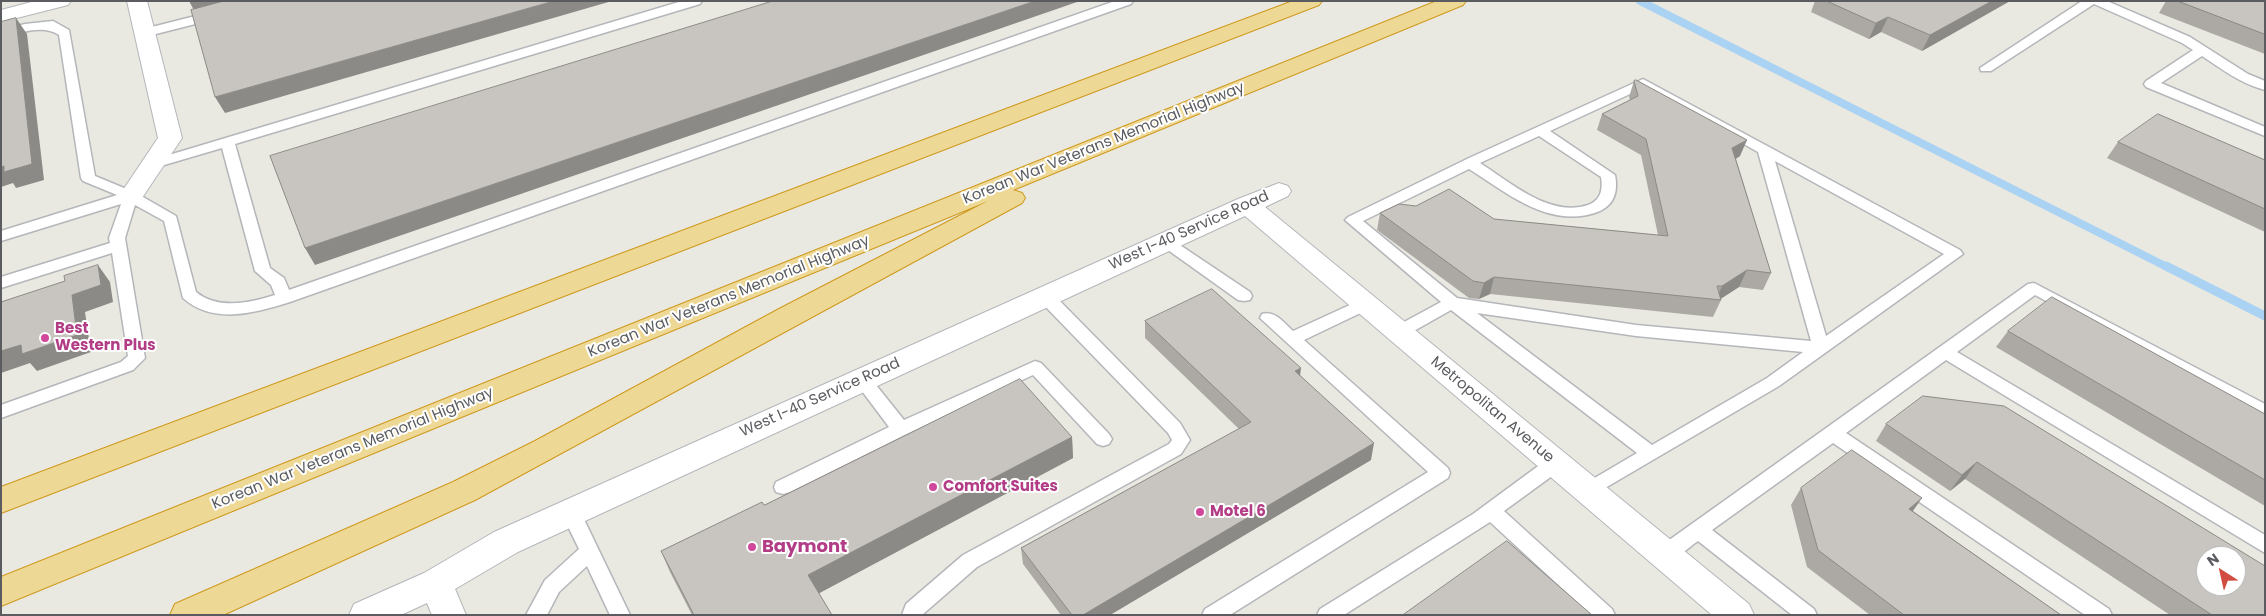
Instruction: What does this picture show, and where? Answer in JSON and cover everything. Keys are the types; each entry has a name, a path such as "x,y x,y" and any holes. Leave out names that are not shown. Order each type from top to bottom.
{"highway":[{"path":"1,499 1312,1"},
{"name":"Korean War Veterans Memorial Highway","path":"1,592 1456,1"},
{"path":"187,615 387,527 546,449 789,316 1148,126"}],"street":[{"path":"1,16 61,1"},
{"path":"130,196 154,164 170,138 137,1"},
{"name":"West I-40 Service Road","path":"366,615 436,583 506,542 1279,191"},
{"name":"Metropolitan Avenue","path":"1247,204 1737,615"},
{"path":"436,583 449,615"}],"lane":[{"path":"154,164 696,1"},
{"path":"1,34 25,28 53,25 66,33 88,178 130,196 171,219 189,294 196,302 206,307 226,310 249,307 284,298 1127,1"},
{"path":"1986,68 2091,1"},
{"path":"2096,1 2186,40 2243,77 2265,86"},
{"path":"144,33 231,11"},
{"path":"2202,50 2151,84 2265,132"},
{"path":"1588,491 1651,454 1773,382 1955,254 1644,83 1470,163 1353,220 1452,303 1651,454"},
{"path":"1470,163 1536,205 1564,212 1590,210 1606,201 1611,188 1608,175 1540,131"},
{"path":"228,142 263,271 278,282 284,298"},
{"path":"1764,149 1821,348"},
{"path":"1,236 130,196"},
{"path":"1,412 126,366 137,358 117,238 130,196"},
{"path":"1166,242 1244,296"},
{"path":"1,283 118,246"},
{"path":"1664,554 2034,288 2265,412"},
{"path":"912,615 913,610 970,561 1175,449 1181,440 1174,428 1045,296"},
{"path":"1399,332 1452,303 1534,317 1749,343 1821,348"},
{"path":"1292,339 1365,304"},
{"path":"1212,615 1440,474 1268,318"},
{"path":"1945,352 2265,545"},
{"path":"783,488 901,429 1035,367 1103,439"},
{"path":"862,379 901,429"},
{"path":"1832,433 2102,615"},
{"path":"1327,615 1491,511 1556,463"},
{"path":"1491,511 1606,615"},
{"path":"571,512 620,615"},
{"path":"1698,530 1807,615"},
{"path":"536,615 552,586 590,551"}],"building":[{"path":"224,1 554,1 215,97 191,10"},
{"path":"773,1 1035,1 305,248 270,156"},
{"path":"1827,1 1992,1 1930,35 1888,17 1876,23"},
{"path":"2178,1 2265,1 2265,34"},
{"path":"16,18 32,164 4,172 4,166 1,167 1,22"},
{"path":"1636,80 1747,140 1732,148 1771,273 1747,270 1722,286 1717,286 1721,300 1494,277 1484,283 1473,281 1380,213 1399,204 1416,206 1449,189 1494,219 1668,236 1646,139 1602,114 1638,96 1634,81"},
{"path":"2158,114 2265,160 2265,209 2118,142"},
{"path":"98,265 101,285 72,295 77,335 22,354 21,345 1,351 1,302 65,281 64,276"},
{"path":"1212,289 1301,368 1295,371 1374,443 1083,615 1072,615 1021,548 1251,422 1145,321"},
{"path":"2052,297 2265,414 2265,480 2008,331"},
{"path":"1020,379 1072,437 808,575 832,615 694,615 661,551 762,502 764,505"},
{"path":"1923,396 2004,406 2232,546 2196,546 2196,596 2246,596 2246,554 2265,566 2265,615 2212,615 1977,462 1962,475 1886,424"},
{"path":"1852,450 1922,498 1909,509 2061,615 1904,615 1818,550 1801,488"},
{"path":"1507,541 1592,615 1403,615"}],"waterway":[{"path":"1640,1 2169,268"},
{"path":"2166,266 2265,316"}],"place":[{"name":"Best Western Plus","path":"45,338"},
{"name":"Comfort Suites","path":"933,487"},
{"name":"Motel 6","path":"1200,512"},
{"name":"Baymont","path":"752,547"}]}
